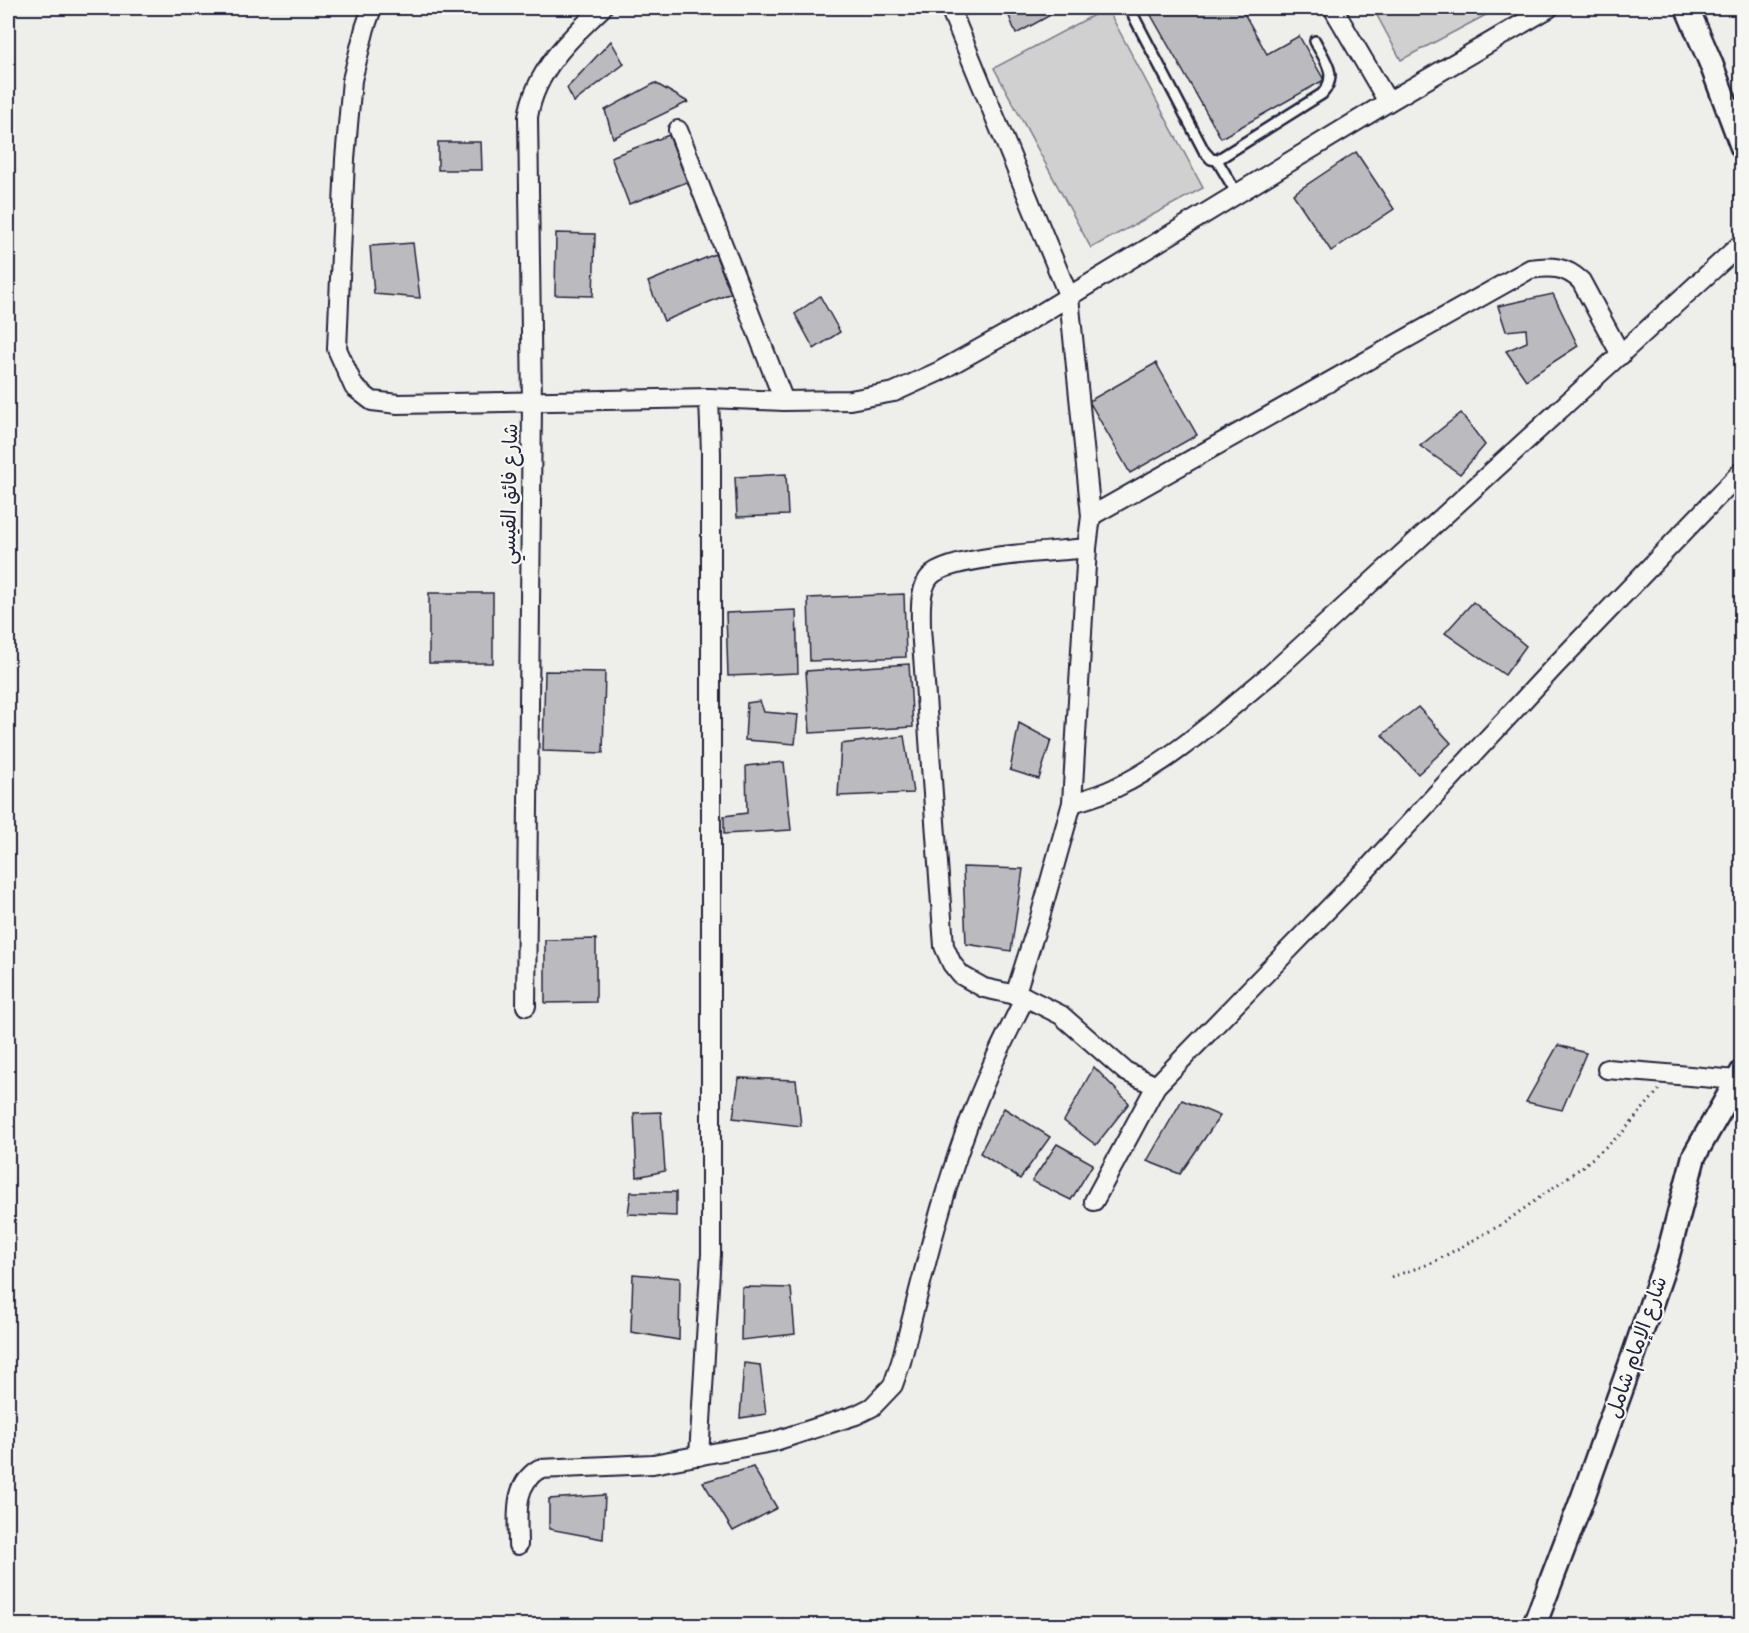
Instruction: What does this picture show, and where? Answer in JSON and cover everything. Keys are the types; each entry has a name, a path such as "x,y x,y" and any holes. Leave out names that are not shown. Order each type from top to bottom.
{"street":[{"path":"372,8 352,80 345,159 337,349 354,387 372,401 398,404 709,398 784,401 850,399 894,392 938,372 1069,297 1388,102 1549,8"},
{"name":"شارع فائق القيسي","path":"526,1006 532,403 528,117 531,100 540,79 560,50 602,8"},
{"path":"1332,8 1388,102"},
{"path":"1687,8 1699,33 1742,147"},
{"path":"518,1545 518,1513 522,1487 526,1479 539,1469 653,1464 772,1442 856,1415 872,1407 893,1385 950,1180 986,1080 1020,996 1072,803 1087,549 1091,516 1069,297 956,10"},
{"path":"678,130 784,401"},
{"path":"1072,803 1104,793 1132,780 1191,740 1271,674 1742,243"},
{"path":"1091,516 1530,269 1560,268 1581,281 1621,355"},
{"path":"699,1456 711,1254 711,453 709,398"},
{"path":"1095,1202 1156,1086 1368,868 1554,667 1742,471"},
{"path":"1087,549 971,560 948,565 935,571 928,579 921,602 944,946 951,964 961,975 984,988 1020,996 1061,1015 1125,1071 1156,1086"},
{"path":"1607,1069 1672,1076 1739,1076"},
{"name":"شارع الإمام شامل","path":"1534,1626 1583,1497 1668,1255 1694,1156 1739,1076"}],"lane":[{"path":"1131,8 1204,151 1211,159 1217,160 1309,104 1330,86 1331,75 1315,41"},
{"path":"1217,160 1237,194"}],"path":[{"path":"1391,1277 1432,1263 1504,1224 1582,1167 1622,1133 1672,1076"}],"shaded area":[{"path":"1107,8 1203,188 1091,248 994,68"},
{"path":"1373,8 1499,8 1401,60"}],"building":[{"path":"1006,8 1063,8 1016,34"},
{"path":"1147,8 1241,8 1267,54 1299,36 1324,80 1221,138"},
{"path":"611,41 624,64 574,102 567,88"},
{"path":"655,83 688,102 613,138 605,110"},
{"path":"669,135 687,182 629,204 611,157"},
{"path":"438,142 481,142 482,170 438,170"},
{"path":"1356,152 1394,209 1331,251 1293,194"},
{"path":"556,233 595,234 593,296 555,295"},
{"path":"413,243 420,298 374,294 370,246"},
{"path":"715,254 731,293 664,321 648,282"},
{"path":"1553,294 1578,346 1526,380 1506,351 1527,342 1526,329 1506,331 1498,306"},
{"path":"820,296 840,332 814,349 795,314"},
{"path":"1156,363 1197,435 1130,473 1089,401"},
{"path":"1461,413 1485,445 1460,474 1420,446"},
{"path":"786,474 788,515 737,517 735,477"},
{"path":"429,593 493,593 493,663 429,663"},
{"path":"904,594 906,657 810,661 808,598"},
{"path":"1473,602 1526,646 1505,675 1445,633"},
{"path":"796,610 798,673 728,676 726,613"},
{"path":"909,664 913,727 810,733 806,671"},
{"path":"545,671 605,672 603,753 543,751"},
{"path":"760,701 764,712 798,715 795,744 745,740 747,703"},
{"path":"1418,707 1451,743 1418,774 1382,735"},
{"path":"1019,723 1051,740 1039,779 1010,770"},
{"path":"904,736 913,793 838,796 841,744"},
{"path":"784,762 791,830 724,834 724,816 747,813 746,766"},
{"path":"963,867 1023,869 1011,951 966,944"},
{"path":"596,939 596,1002 545,1003 545,940"},
{"path":"1558,1045 1586,1053 1562,1110 1526,1102"},
{"path":"1094,1067 1129,1103 1096,1145 1064,1121"},
{"path":"739,1078 796,1080 801,1126 733,1118"},
{"path":"1182,1100 1220,1116 1180,1174 1147,1161"},
{"path":"1004,1108 1050,1137 1020,1179 980,1153"},
{"path":"661,1112 665,1171 637,1177 634,1113"},
{"path":"1057,1144 1093,1164 1071,1200 1032,1181"},
{"path":"631,1192 676,1192 676,1216 628,1214"},
{"path":"633,1274 680,1278 679,1340 631,1332"},
{"path":"742,1287 791,1288 795,1334 741,1340"},
{"path":"744,1363 760,1365 766,1414 740,1418"},
{"path":"753,1467 777,1508 733,1531 703,1482"},
{"path":"605,1495 603,1539 549,1529 549,1499"}]}
